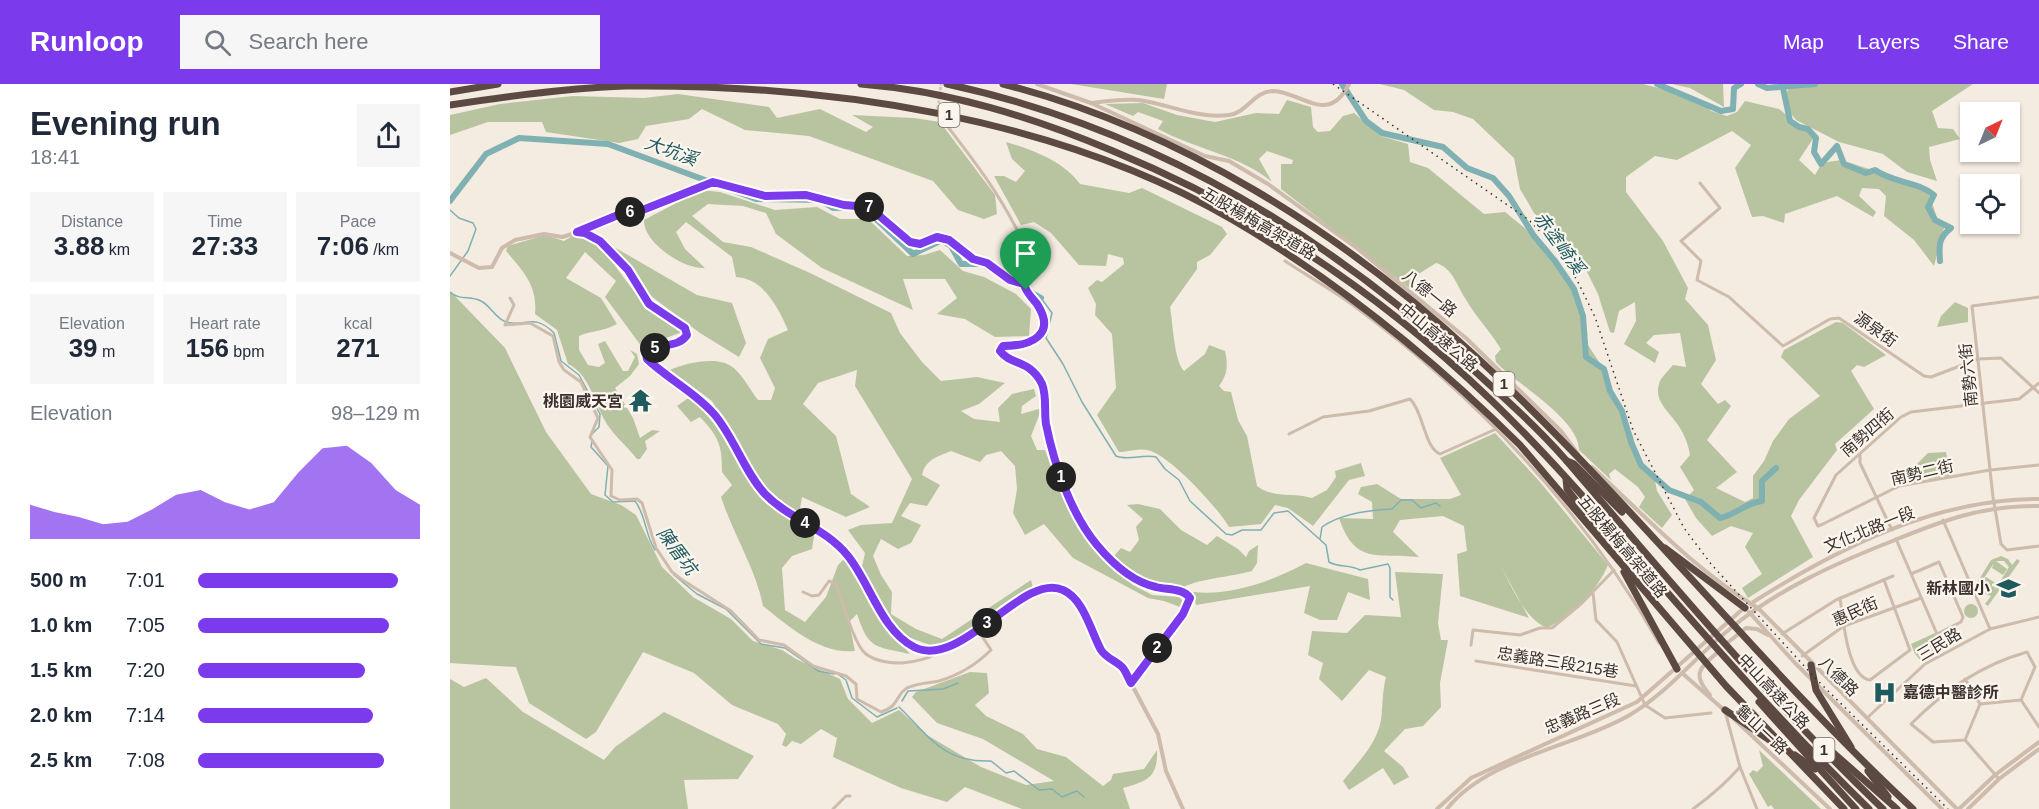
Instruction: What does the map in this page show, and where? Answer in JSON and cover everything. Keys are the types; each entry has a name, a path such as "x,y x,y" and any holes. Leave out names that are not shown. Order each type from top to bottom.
{"highway":[{"path":"450,92 498,84"},
{"name":"中山高速公路","path":"861,84 942,95 1024,118 1165,172 1235,208 1352,283 1422,338 1493,402 1566,479 1739,673 1869,809"},
{"name":"中山高速公路","path":"947,84 992,94 1080,122 1158,154 1235,193 1321,246 1398,305 1478,374 1567,461 1767,688 1883,809"},
{"name":"五股楊梅高架道路","path":"1003,84 1098,115 1232,177 1318,230 1395,288 1470,351 1543,421 1788,687 1913,809"},
{"name":"五股楊梅高架道路","path":"450,105 555,91 626,86 700,85 822,94 954,116 1014,131 1095,156 1163,185 1231,219 1307,266 1405,339 1520,445 1726,686 1844,809"},
{"path":"1567,461 1574,464 1643,530 1749,608"},
{"path":"1566,479 1567,489 1602,535 1680,671"},
{"path":"1811,665 1813,681 1861,762 1897,809"},
{"path":"1739,673 1744,684 1856,809"},
{"path":"1767,688 1897,809"},
{"path":"1725,710 1825,776"}],"street":[{"name":"八德一路","path":"1037,84 1091,103 1172,143 1205,156 1229,161 1268,184 1358,249 1434,310 1522,392 1561,431 1579,454 1644,518 1749,608"},
{"path":"1091,103 1137,100 1187,113 1230,115 1269,91 1280,92 1317,104 1330,104 1344,93 1349,85"},
{"path":"450,253 464,262 479,267 492,267 502,248 515,240 544,234 562,237 618,215 651,207 708,183 765,196 806,195 844,205 869,207 910,242 920,244 937,237 949,240 973,259 987,263 1010,280 1024,284 1030,282 1037,274 1038,264 1034,252 1016,226 996,189 942,119 938,108"},
{"name":"源泉街","path":"1700,183 1720,208 1681,242 1701,261 1697,280 1729,297 1783,346 1830,320 1839,318 1924,376 1931,376 1978,359 2001,358 2039,393"},
{"path":"577,232 585,233 600,241 628,270 649,304 685,328 687,335 682,341 650,349 646,354 647,359 714,414 764,494 781,508 821,532 843,550 889,623 904,639 918,648 943,649"},
{"path":"1285,261 1334,292 1386,330 1496,429 1565,506 1614,570 1673,666 1680,671"},
{"path":"1024,284 1039,310 1042,331 1040,336 1027,344 1003,346 1000,351 1005,357 1025,364 1042,384 1044,413 1054,458 1078,516 1098,546 1134,577 1156,587 1184,592 1190,598 1188,607 1131,683"},
{"name":"南勢六街","path":"2039,297 1972,306 1994,501 2005,549 2039,546"},
{"path":"510,298 514,305 506,321 517,326 530,323 553,336 559,362 564,370 581,382 597,412 597,423 591,440 612,470 611,496 620,500 637,499 642,503 656,548 672,572 731,610 759,640 784,645 813,666 848,677 856,684 857,699 881,712 893,707 904,690 909,687 944,679 974,666 991,650 978,630"},
{"name":"南勢四街","path":"1818,526 1814,518 1836,475 1901,417 1911,412 2019,399 2039,384"},
{"path":"1289,434 1323,417 1369,411 1410,399 1419,407 1432,448 1440,454 1496,429"},
{"path":"1860,455 1860,463 1877,496 1937,634 1963,620 1940,562 1911,574"},
{"name":"南勢二街","path":"1818,526 1899,486 1990,470 2039,465"},
{"name":"文化北路一段","path":"1725,623 1818,563 1892,530 1941,513 1994,501 2039,499"},
{"name":"文化北路一段","path":"1730,628 1749,608 1758,608 1821,570 1943,520 1995,508 2039,506"},
{"path":"1943,520 1990,629"},
{"path":"1471,645 1473,630 1520,635 1540,628 1552,628 1593,593 1614,570"},
{"path":"1782,634 1840,598 1893,576"},
{"path":"803,592 812,596 819,594 829,580 836,584 855,638 864,653 890,663 907,663 935,655 978,630 1001,612 1037,592 1048,587 1064,590 1079,605 1104,655 1123,668 1158,734 1166,771 1183,809"},
{"path":"1840,598 1847,647 1863,677 1870,680 1910,650 1884,580"},
{"path":"1593,593 1596,620 1617,642 1645,705 1665,718 1712,713"},
{"name":"惠民街","path":"1802,656 1845,626 1921,598"},
{"path":"1749,608 1758,608"},
{"name":"八德路","path":"1749,608 1813,681 1942,809"},
{"name":"八德路","path":"1758,608 1802,656 1958,809"},
{"name":"三民路","path":"1866,720 1925,664 1990,629 2039,617"},
{"name":"忠義路三段","path":"1448,809 1469,789 1508,767 1625,717 1645,705 1725,623"},
{"name":"忠義路三段","path":"1437,809 1471,778 1504,760 1616,714 1641,699 1691,665 1730,628"},
{"path":"1719,705 1699,679 1702,667 1746,628 1751,628 1774,639"},
{"path":"1965,740 1932,742 1911,724 1936,698 1965,679 2002,659 2027,652 2035,668 2021,700"},
{"name":"忠義路三段215巷","path":"1476,661 1636,686"},
{"name":"龜山一路","path":"1680,671 1725,710 1829,809"},
{"path":"1965,679 1980,704"},
{"path":"1980,704 2021,700"},
{"path":"2021,700 2039,727"},
{"path":"1965,740 1980,704"},
{"path":"1725,710 1740,767 1757,809"},
{"path":"1965,740 1999,780"},
{"path":"1958,809 1995,775 2039,742"},
{"path":"1968,809 1999,780 2039,749"},
{"path":"1504,760 1508,767"},
{"path":"1693,809 1706,797 1719,792 1740,767"},
{"path":"833,809 846,796 850,796"}],"green space":[{"path":"1071,84 1167,84 1164,99"},
{"path":"1380,84 1643,84 1694,97 1711,111 1727,116 1737,112 1745,101 1779,109 1814,137 1799,160 1815,175 1822,163 1841,160 1919,185 1930,196 1937,218 1945,224 1934,266 1914,240 1884,216 1886,196 1879,189 1862,188 1859,196 1876,212 1873,217 1837,196 1785,214 1784,223 1763,216 1752,217 1735,168 1751,145 1732,131 1677,160 1655,156 1626,177 1626,192 1663,241 1688,288 1685,299 1708,325 1716,360 1701,384 1718,404 1725,400 1731,406 1707,440 1737,472 1716,488 1745,502 1753,498 1753,476 1764,461 1773,441 1789,419 1820,396 1781,357 1784,350 1836,322 1843,323 1886,355 1864,367 1857,365 1851,371 1874,409 1835,444 1837,450 1799,500 1791,516 1813,557 1748,598 1742,588 1762,574 1745,547 1753,533 1731,526 1712,536 1696,518 1685,499 1694,490 1680,467 1690,455 1688,446 1685,437 1658,395 1660,382 1673,365 1686,367 1680,333 1654,335 1646,343 1659,352 1655,363 1624,344 1636,321 1635,302 1619,311 1614,333 1610,332 1598,294 1583,264 1562,238 1534,213 1520,189 1514,158 1473,119 1453,112 1434,110 1404,90"},
{"path":"1672,84 1723,84 1724,107 1690,88"},
{"path":"1790,84 1973,84 1932,111 1938,128 1953,129 1960,139 1929,147 1930,160 1937,181 1907,172 1883,154 1839,142 1796,120 1783,103"},
{"path":"678,94 769,107 777,118 820,109 866,132 873,127 852,115 914,118 940,122 995,195 997,214 984,219 958,210 933,181 809,136 745,130 702,109 689,119 646,126 638,139 619,143 546,132 542,122 488,122 450,135 450,115 500,104 573,96 644,98"},
{"path":"1287,100 1311,107 1313,127 1318,132 1330,131 1343,116 1354,113 1381,136 1408,144 1410,162 1428,168 1484,214 1505,212 1526,229 1556,264 1579,299 1586,342 1601,365 1633,436 1639,464 1654,475 1657,491 1672,515 1662,528 1639,507 1645,497 1638,487 1615,469 1609,474 1611,480 1579,450 1576,438 1569,426 1558,414 1496,362 1495,356 1501,349 1473,311 1454,278 1442,265 1436,263 1409,280 1414,284 1409,288 1281,189 1281,164 1292,164 1293,160 1267,151 1259,159 1272,182 1246,165 1158,129 1163,121 1138,112 1133,116 1105,104 1143,103 1177,115 1215,122 1256,113 1279,114"},
{"path":"1006,142 1037,153 1056,163 1080,184 1129,193 1142,188 1222,227 1227,234 1210,255 1197,262 1197,269 1170,307 1178,359 1184,371 1205,354 1209,345 1225,351 1226,369 1219,386 1224,391 1231,392 1238,420 1247,436 1257,486 1263,490 1270,493 1312,498 1327,490 1336,477 1335,471 1361,463 1365,476 1349,480 1313,526 1288,508 1275,505 1261,524 1229,527 1215,508 1180,471 1156,453 1140,449 1119,452 1097,415 1116,388 1112,334 1095,315 1096,304 1088,288 1097,280 1102,282 1124,264 1123,258 1108,254 1106,266 1079,265 1051,233 1034,222 1021,225 994,176 1004,176 1016,182 1025,171 1012,159"},
{"path":"701,190 720,192 775,210 817,207 840,219 868,219 907,256 924,255 940,250 963,271 984,277 1016,294 1031,309 1029,336 995,337 965,319 937,314 957,298 945,279 903,279 913,310 822,268 776,234 766,213 743,206 708,204 692,216 723,242 751,247 891,313 900,333 922,362 941,381 977,377 1005,383 979,404 961,411 974,419 1000,422 998,408 1012,394 1034,389 1036,396 1022,406 1021,414 1042,408 1031,436 1037,450 1045,450 1069,510 1095,549 1133,585 1152,595 1180,597 1185,604 1180,607 1148,598 1073,558 1044,524 1025,535 1013,513 1017,489 1015,466 1001,451 986,455 980,462 951,451 933,459 926,465 922,475 940,485 927,506 910,503 901,516 921,525 911,543 898,549 881,539 873,556 892,592 891,614 916,629 942,639 1031,580 1033,588 953,641 930,645 905,636 889,619 861,571 865,553 848,530 861,525 892,523 912,479 855,386 857,370 818,383 803,404 836,436 851,494 870,507 846,517 802,497 800,509 821,530 797,516 764,489 712,401 670,370 700,362 725,363 738,372 758,400 771,400 775,388 760,358 768,339 788,330 774,303 762,288 754,282 736,277 732,257 686,222 676,232 685,249 705,268 687,265 677,260 650,237 644,220"},
{"path":"576,234 601,247 645,306 682,332 642,347 605,297 616,281 585,252 566,278 601,298 617,324 579,336 579,350 588,365 599,367 605,363 598,344 605,341 623,371 628,371 635,357 630,350 637,354 639,364 630,376 615,388 633,418 640,438 652,430 660,431 645,441 647,449 640,459 637,459 611,429 586,381 575,368 568,364 557,330 535,314 532,287 506,251 508,246 545,235 564,241"},
{"path":"614,247 697,295 732,303 746,343 739,357 700,333 647,293"},
{"path":"450,291 505,348 546,432 591,494 621,505 636,515 662,567 693,597 731,619 753,641 782,650 840,679 848,699 872,723 899,710 927,735 981,767 1026,785 1054,781 983,739 937,723 912,697 916,692 970,672 987,673 989,693 975,705 986,716 1023,734 1037,749 1066,757 1103,786 1111,780 1113,774 1144,769 1157,750 1155,767 1149,777 1123,788 1130,809 1022,809 965,787 947,802 901,788 833,757 837,738 821,729 801,744 792,741 786,747 782,745 786,734 778,724 732,705 694,673 643,652 596,732 586,739 529,703 516,667 450,663"},
{"path":"1955,302 1968,308 1968,322 1937,327 1941,316"},
{"path":"690,397 717,426 754,490 780,513 814,536 812,549 792,556 782,568 785,610 805,622 826,597 838,565 844,559 881,621 910,654 875,645 866,635 857,614 849,622 855,651 842,651 806,638 763,606 750,565 721,497 732,485 722,472 718,442 700,417 691,422 677,406"},
{"path":"1495,433 1540,482 1608,565 1591,593 1565,617 1547,628 1538,623 1521,603 1529,618 1460,596 1457,554 1467,551 1464,526 1443,516 1400,520 1393,532 1419,557 1379,555 1360,550 1352,543 1339,518 1373,519 1372,502 1358,494 1361,487 1377,484 1401,499 1450,499 1461,495 1440,458"},
{"path":"1946,452 1950,476 1928,479 1915,466 1928,453"},
{"path":"1138,504 1160,509 1181,530 1207,545 1217,536 1246,557 1249,551 1258,545 1257,563 1252,571 1204,580 1180,589 1138,576 1114,556 1121,548 1130,552 1139,540 1136,527 1143,519 1127,505"},
{"path":"2001,556 2008,559 2012,565 2017,559 2020,561 1988,606 1985,604 1991,596 1981,592 1978,581 1991,560","holes":["1996,561 2004,561 2009,567 1994,591 1997,584 1986,577 1982,581 1994,563 1992,568 2003,575 2007,569"]},
{"path":"1306,563 1368,579 1370,600 1348,592 1337,620 1320,620 1304,613 1310,586 1196,605 1193,592 1222,592 1251,586"},
{"path":"1395,572 1443,574 1438,623 1441,640 1448,640 1440,683 1441,707 1423,726 1405,729 1384,751 1403,767 1409,777 1394,785 1383,768 1349,790 1343,781 1366,752 1379,729 1386,677 1369,670 1342,701 1319,679 1323,663 1308,655 1312,631 1347,633 1365,615 1401,617"},
{"path":"1971,604 1976,606 1978,611 1976,616 1971,618 1966,616 1964,611 1966,606"},
{"path":"1935,633 1943,650 1923,663 1915,654 1911,644"},
{"path":"486,678 523,712 604,760 615,747 664,712 754,756 738,779 684,780 688,809 450,809 450,679 464,687"},
{"path":"1759,750 1821,809 1774,809 1771,805 1768,807 1749,774 1753,770 1757,772 1763,766"}],"waterway":[{"name":"赤塗崎溪","path":"1342,84 1366,121 1382,133 1443,147 1467,168 1493,178 1509,196 1534,236 1574,289 1583,316 1586,357 1604,369 1610,391 1622,411 1641,465 1669,490 1701,502 1720,518 1762,501 1762,481 1776,468"},
{"path":"1657,84 1721,111 1733,109 1734,88 1741,84"},
{"path":"1758,84 1767,88 1815,84"},
{"path":"1783,88 1790,121 1799,127 1808,129 1816,138 1814,152 1821,164 1837,146 1844,164 1866,173 1875,170 1920,187 1934,195 1928,207 1935,220 1951,228 1940,243 1940,261"},
{"name":"大坑溪","path":"450,201 486,154 519,138 608,144 756,199 820,200 833,208 859,207 872,215 913,254 942,240 951,246 961,264 982,264 1041,298"},
{"name":"陳厝坑","path":"450,210 459,218 473,223 476,229 468,251 450,276"},
{"name":"陳厝坑","path":"450,292 481,301 506,322 540,323 554,333 561,361 579,375 600,414 599,427 592,434"},
{"path":"1041,298 1052,313 1046,338 1116,456 1156,457 1165,469 1179,480 1190,501 1226,534 1232,535 1242,530 1261,530 1274,513 1288,511 1326,545 1329,562 1360,570 1388,564 1390,597 1393,600"},
{"name":"陳厝坑","path":"592,442 591,447 608,466 605,495 613,502 635,501 655,550"},
{"path":"1320,539 1322,527 1337,519 1374,510 1392,509 1401,500 1412,500 1421,508 1436,503 1440,506"},
{"name":"陳厝坑","path":"674,575 697,594 726,609 761,644 785,648 818,671 834,674"},
{"name":"陳厝坑","path":"839,675 846,680 852,698 877,717 897,708"},
{"path":"902,701 908,691 943,689 958,683"},
{"name":"陳厝坑","path":"899,707 929,738 949,753 961,758 991,761 1006,773 1014,771 1039,790 1052,789 1062,797 1077,791 1084,797"}],"tunnel":[{"path":"938,108 941,84"}],"railway":[{"path":"1333,84 1529,220 1557,249 1577,280 1595,317 1633,430 1684,528 1711,564 1816,679 1948,809"}],"place":[{"name":"桃園威天宮","path":"641,401"},
{"name":"新林國小","path":"2008,588"},
{"name":"嘉德中醫診所","path":"1885,692"}],"route":[{"path":"713,182 765,196 806,195 849,206 869,207 910,242 920,244 929,239 943,237 973,259 987,263 1010,280 1024,284 1026,290 1037,304 1042,318 1040,336 1027,344 1003,346 1000,351 1005,357 1025,364 1042,384 1044,413 1054,458 1078,516 1098,546 1129,574 1148,585 1184,592 1190,598 1183,614 1131,683 1123,668 1104,655 1079,605 1072,596 1064,590 1055,588 1048,587 1001,612 978,630 951,646 943,649 928,649 911,645 889,623 843,550 834,541 781,508 764,494 714,414 695,396 647,359 646,354 650,349 682,341 687,335 685,328 649,304 628,270 600,241 593,236 577,232 618,215 640,211 713,182"}]}
